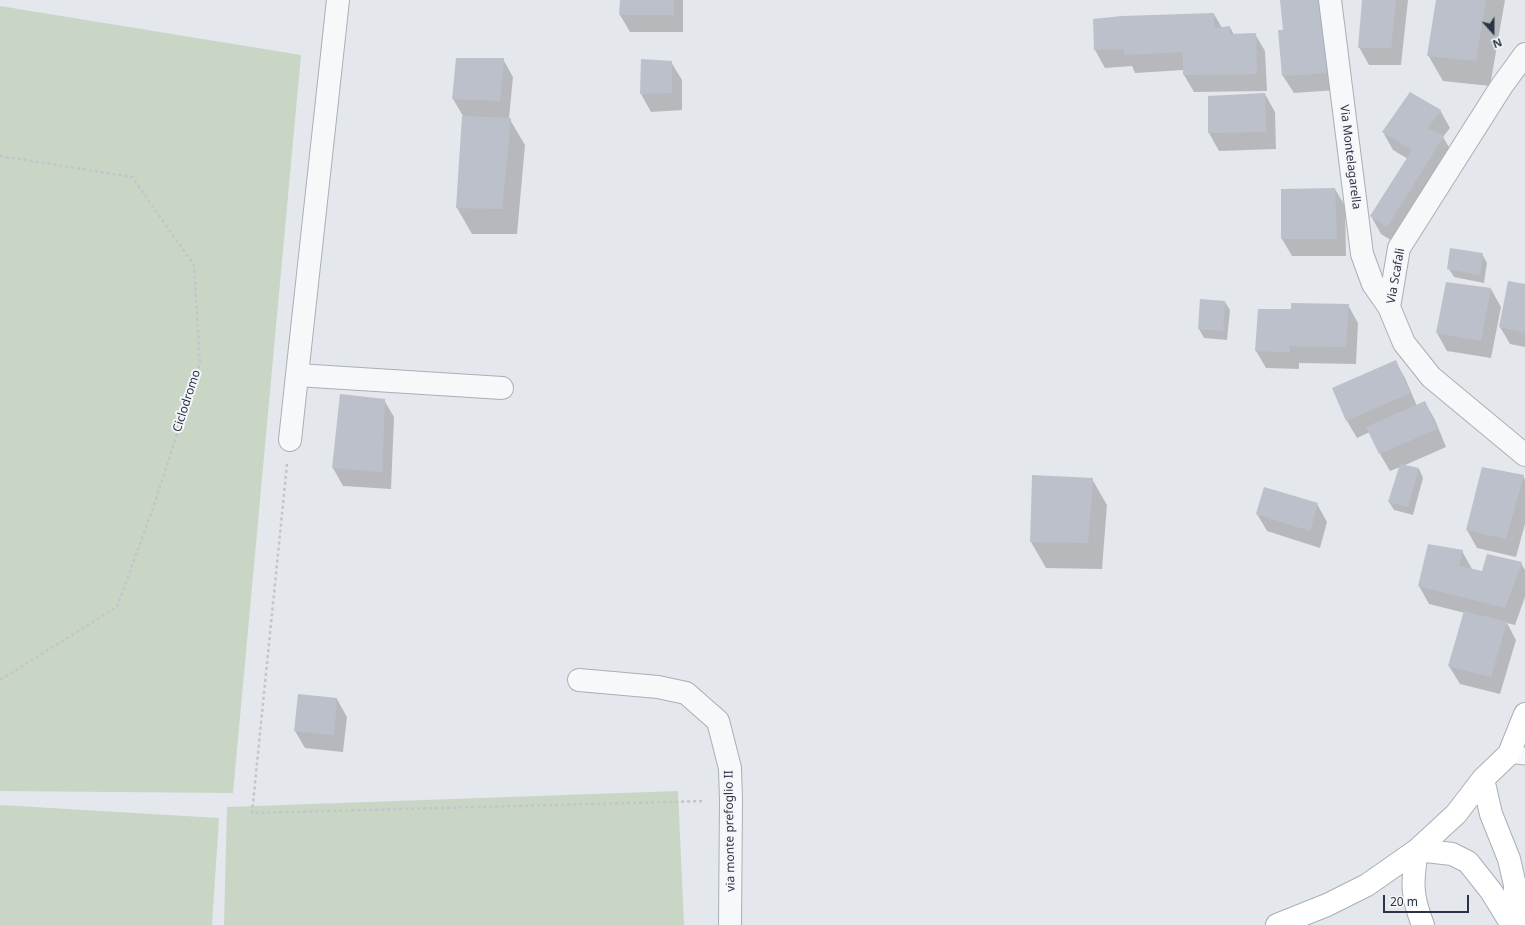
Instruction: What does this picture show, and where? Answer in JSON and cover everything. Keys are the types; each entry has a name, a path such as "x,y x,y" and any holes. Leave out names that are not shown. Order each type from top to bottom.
{"street":[{"path":"290,440 338,0"},
{"name":"Via Montelagarella","path":"1330,0 1362,254 1373,284 1389,307"},
{"name":"Via Scafali","path":"1525,54 1501,87 1399,248 1389,307 1404,343 1431,377 1525,455"},
{"path":"297,375 502,388"},
{"name":"via monte prefoglio II","path":"580,680 658,687 686,693 718,721 730,768 730,925"},
{"path":"1277,925 1327,905 1367,885 1417,850 1456,814 1483,779 1517,755 1525,714"},
{"path":"1483,779 1491,814 1511,866 1515,885 1513,925"},
{"path":"1417,850 1413,880 1416,906 1423,925"},
{"path":"1417,850 1452,854 1468,862 1491,891 1513,925"}],"path":[{"name":"Ciclodromo","path":"0,156 132,177 194,265 200,363 154,505 117,607 0,680"},
{"path":"290,440 252,813 731,800"}],"green space":[{"path":"0,6 301,55 233,793 0,791"},
{"path":"678,791 684,925 224,925 227,807"},
{"path":"0,805 219,818 212,925 0,925"}],"building":[{"path":"620,0 674,0 674,15 619,15"},
{"path":"1280,0 1321,0 1328,73 1282,76 1278,30 1283,30"},
{"path":"1362,0 1396,0 1391,48 1358,48"},
{"path":"1436,0 1486,0 1476,61 1427,56"},
{"path":"1214,13 1214,28 1230,26 1230,34 1256,33 1257,74 1183,75 1183,52 1124,55 1124,49 1094,50 1093,19 1122,16"},
{"path":"456,58 504,58 500,101 452,99"},
{"path":"641,59 672,61 672,93 640,94"},
{"path":"1410,92 1441,110 1428,128 1444,136 1387,227 1370,216 1412,150 1382,132"},
{"path":"1265,93 1266,132 1208,133 1208,96"},
{"path":"462,116 511,118 502,209 456,208"},
{"path":"1335,188 1337,239 1281,239 1281,189"},
{"path":"1450,248 1483,253 1480,275 1447,269"},
{"path":"1508,281 1525,284 1525,333 1499,327"},
{"path":"1446,282 1491,288 1481,341 1436,333"},
{"path":"1200,299 1225,301 1223,331 1198,329"},
{"path":"1291,303 1349,304 1346,347 1289,346 1290,352 1255,351 1258,309 1291,309"},
{"path":"1396,360 1410,393 1346,421 1332,388"},
{"path":"340,394 385,399 382,472 332,468"},
{"path":"1425,401 1437,429 1379,454 1366,427"},
{"path":"1400,464 1419,468 1408,507 1388,502"},
{"path":"1482,467 1524,475 1506,539 1466,530"},
{"path":"1032,475 1093,478 1088,543 1030,542"},
{"path":"1264,487 1318,503 1310,531 1256,514"},
{"path":"1428,544 1463,550 1459,566 1482,571 1487,554 1522,562 1505,608 1418,586"},
{"path":"1464,611 1507,622 1491,677 1448,666"},
{"path":"298,694 337,698 334,735 294,731"}]}
